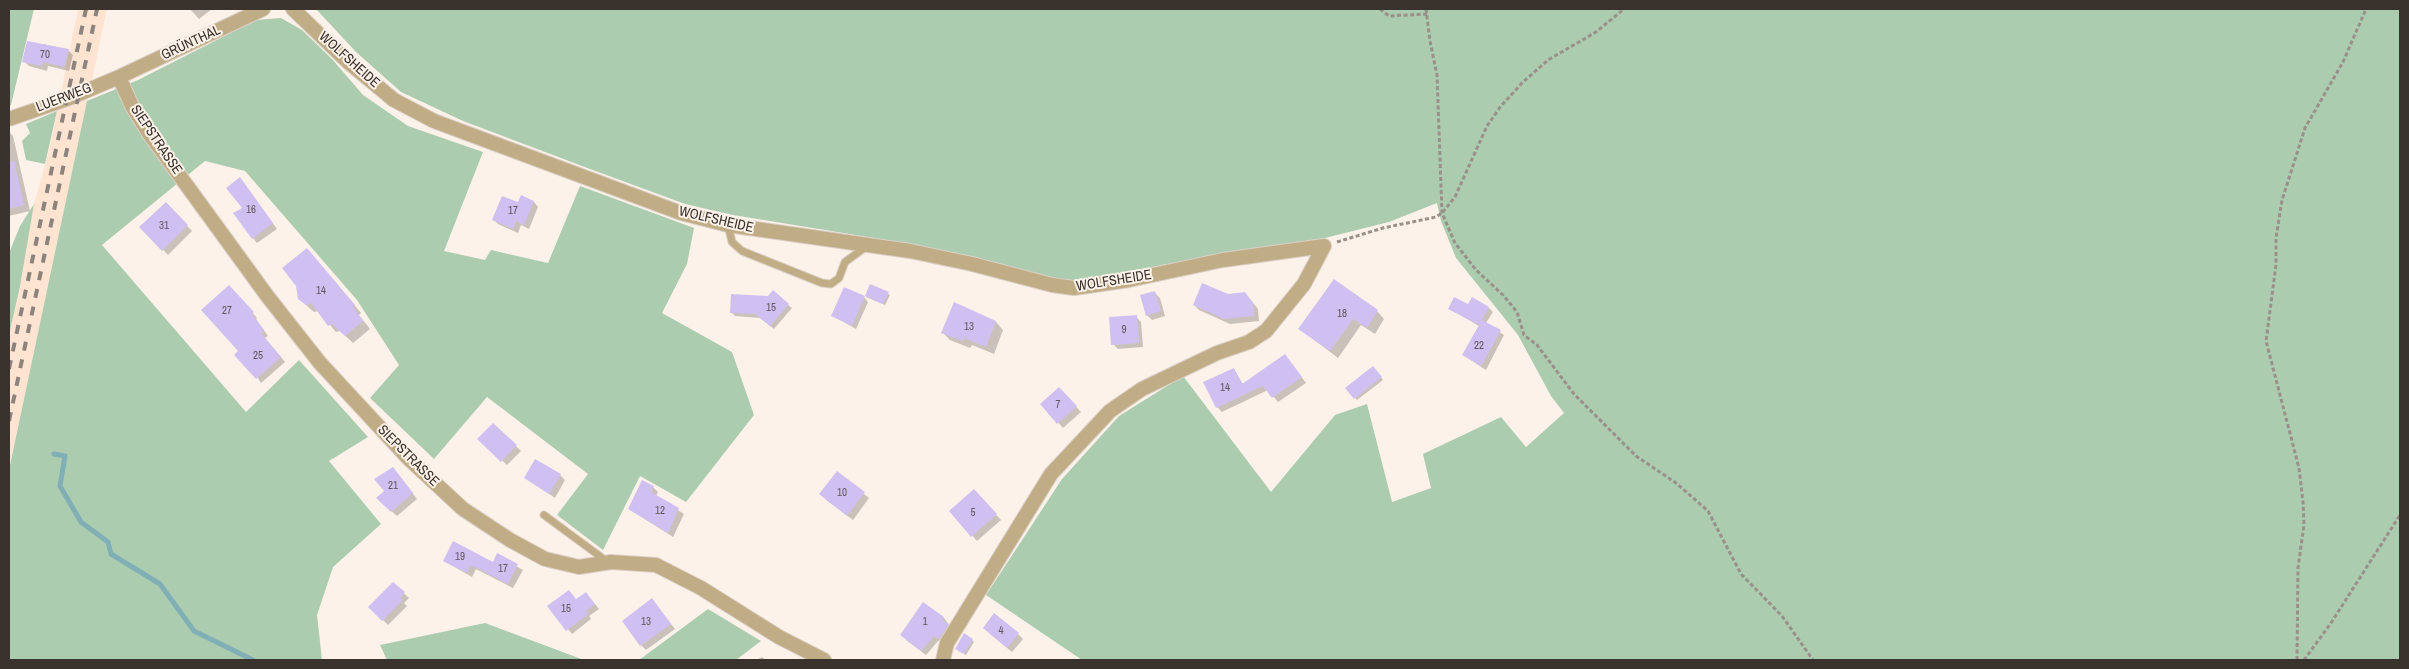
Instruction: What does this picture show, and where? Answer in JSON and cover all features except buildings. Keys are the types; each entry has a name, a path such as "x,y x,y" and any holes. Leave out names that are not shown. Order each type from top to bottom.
{"street":[{"name":"GRÜNTHAL","path":"119,77 263,9"},
{"name":"WOLFSHEIDE","path":"293,9 347,61 394,100 434,121 681,213 728,224 910,251 972,264 1052,285 1074,288 1129,280 1224,260 1324,246"},
{"name":"LUERWEG","path":"9,118 67,98 119,77"},
{"name":"SIEPSTRASSE","path":"119,77 132,106 150,134 268,297 320,363 409,459 463,509 518,545 545,559 580,567 602,563 656,565 701,588 779,637 824,660"},
{"path":"943,660 947,643 1052,474 1110,411 1142,389 1217,353 1249,342 1266,331 1304,284 1324,246"}],"lane":[{"path":"728,224 732,242 742,251 822,283 831,284 839,278 845,262 867,246"},
{"path":"544,515 600,557 602,563"}],"path":[{"path":"1380,9 1389,16 1427,14"},
{"path":"1426,9 1437,75 1442,213 1455,243 1476,270 1503,295 1517,312 1524,335 1537,345 1574,394 1636,456 1676,483 1708,512 1741,574 1782,616 1813,660"},
{"path":"1324,246 1383,228 1436,217 1442,213 1455,197 1487,126 1501,106 1522,83 1548,60 1596,32 1624,9"},
{"path":"2297,660 2298,568 2304,525 2303,502 2299,468 2266,342 2276,265 2276,238 2282,200 2305,128 2343,62 2366,9"},
{"path":"2304,660 2331,623 2400,515"}],"shaded area":[{"path":"78,9 107,9 9,470 9,335 34,204 49,150"}],"green space":[{"path":"9,9 34,9 11,105 9,106"},
{"path":"316,9 2400,9 2400,660 1082,660 986,595 1062,479 1119,416 1183,376 1271,492 1335,415 1367,404 1392,502 1431,488 1423,454 1501,417 1526,447 1564,413 1551,396 1518,335 1456,258 1441,221 1437,203 1389,222 1325,238 1221,254 1077,281 1052,279 975,257 917,245 733,215 685,204 463,121 401,92 356,52"},
{"path":"281,18 302,30 332,59 363,95 408,126 483,152 444,251 485,260 491,250 548,263 580,186 694,228 687,264 662,313 732,352 754,415 686,502 640,476 603,550 557,515 588,474 487,397 434,459 370,398 399,365 357,300 245,171 205,161 102,245 246,412 299,360 368,437 329,461 381,524 333,567 317,615 322,660 9,660 9,470 87,101 138,80 256,20"},
{"path":"57,111 45,164 26,160 22,141 30,133 26,124"},
{"path":"34,204 20,286 9,335 9,253 20,226"},
{"path":"708,609 761,641 736,660 639,660"},
{"path":"485,623 584,660 387,660 380,645"}],"waterway":[{"path":"54,454 65,456 60,486 81,522 108,542 111,554 160,584 194,631 253,660"}],"railway":[{"path":"9,369 86,9"},
{"path":"9,421 97,9"}]}
